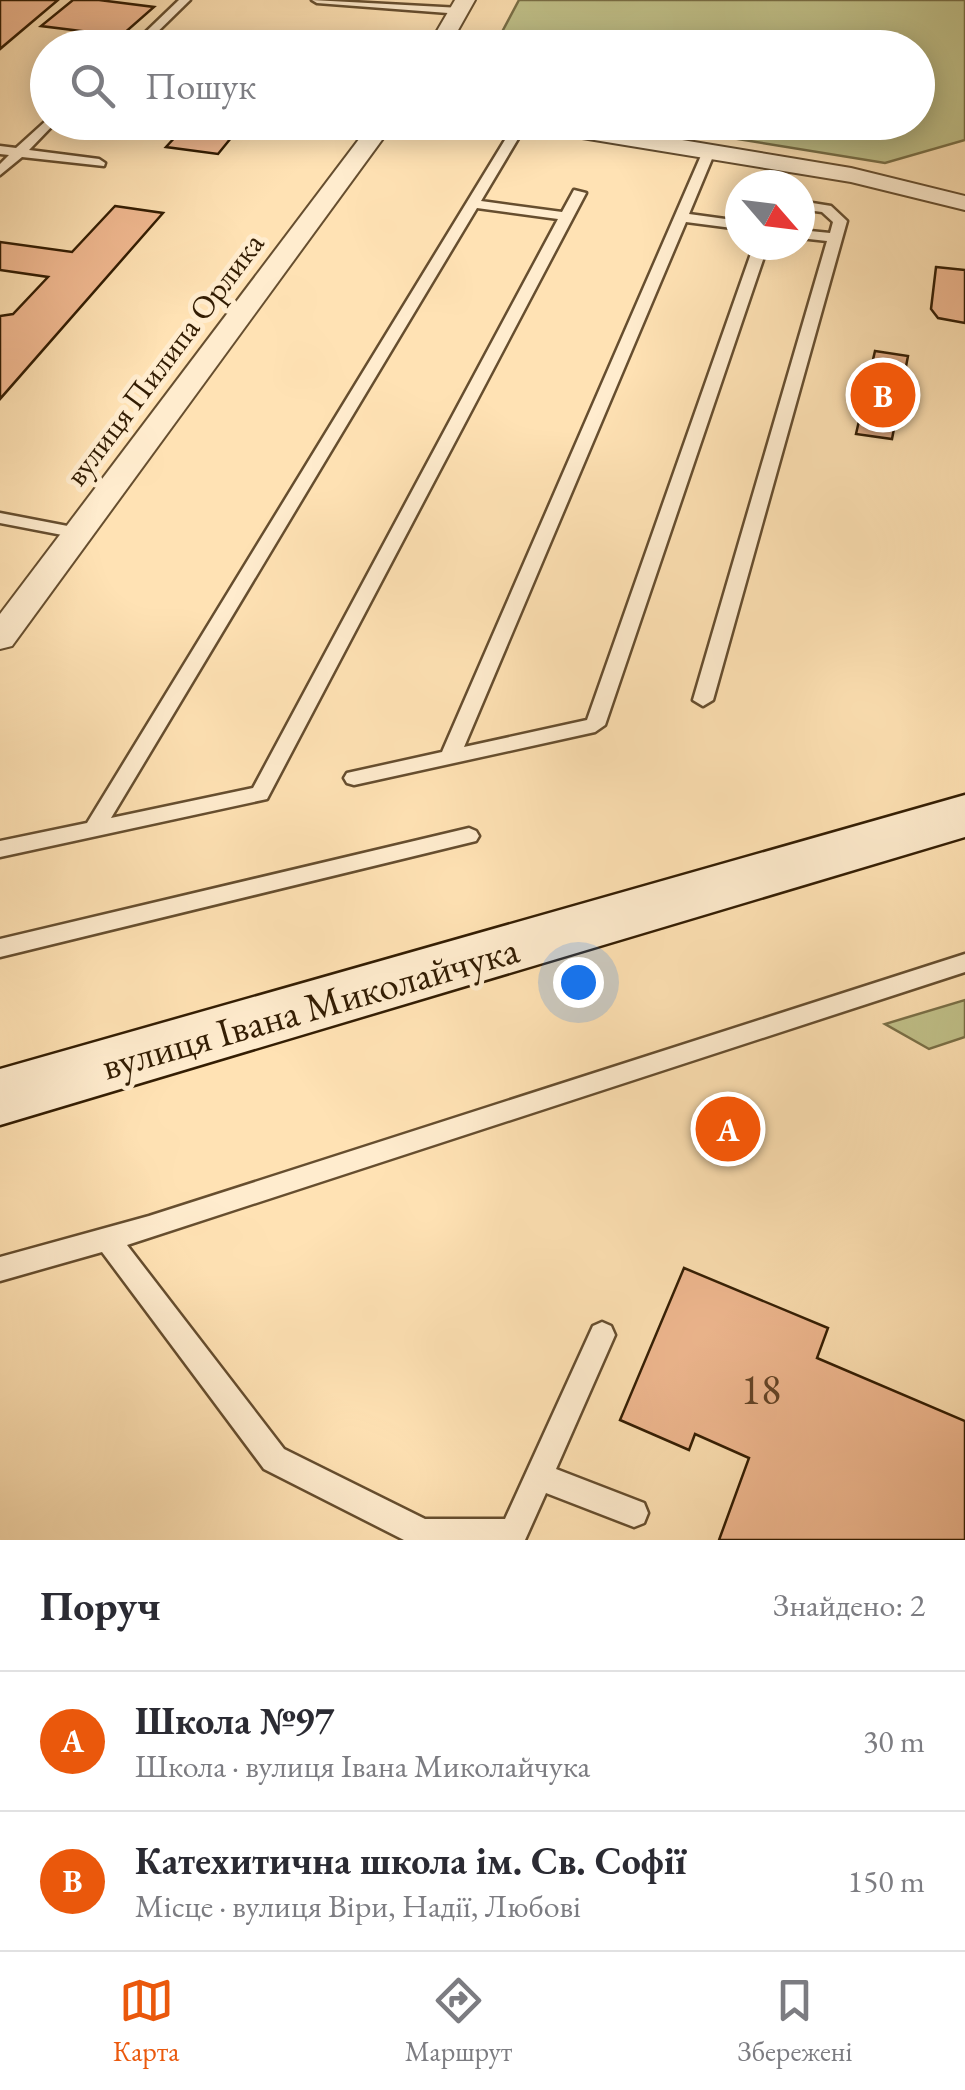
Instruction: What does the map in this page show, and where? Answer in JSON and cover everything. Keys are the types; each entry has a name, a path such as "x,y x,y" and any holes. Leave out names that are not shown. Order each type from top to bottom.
{"street":[{"path":"448,30 463,5"},
{"name":"вулиця Пилипа Орлика","path":"0,638 371,140"},
{"path":"628,140 959,195"},
{"name":"вулиця Івана Миколайчука","path":"0,1097 965,816"}],"lane":[{"path":"153,30 185,0"},
{"path":"317,0 463,5"},
{"path":"0,170 32,140"},
{"path":"94,830 514,140"},
{"path":"0,150 99,162"},
{"path":"450,756 708,154"},
{"path":"0,849 260,794 579,193"},
{"path":"476,204 565,216"},
{"path":"703,700 840,221 826,209 815,207"},
{"path":"682,218 725,224"},
{"path":"815,236 834,238"},
{"path":"354,778 595,725 756,260"},
{"path":"0,518 78,533"},
{"path":"0,948 468,836"},
{"path":"0,1269 965,962"},
{"path":"107,1238 274,1459 421,1536 512,1534 602,1334"},
{"path":"538,1476 634,1513"}],"green space":[{"path":"519,0 965,0 965,140 885,163 744,140 935,140 935,30 503,30"},
{"path":"965,1000 965,1037 929,1049 885,1024"}],"building":[{"path":"0,0 58,0 0,49"},
{"path":"73,0 154,7 128,30 41,26"},
{"path":"172,140 229,140 218,154 166,147"},
{"path":"115,206 163,213 0,399 0,316 13,314 48,277 0,270 0,242 72,252"},
{"path":"936,267 965,270 965,323 938,318 931,309"},
{"path":"875,351 908,356 892,439 856,434"},
{"path":"684,1268 828,1328 817,1358 965,1421 965,1540 719,1540 749,1458 695,1434 689,1450 620,1420"}],"place":[{"name":"Катехитична школа ім. Св. Софії","path":"883,395"},
{"name":"Школа №97","path":"728,1129"}]}
